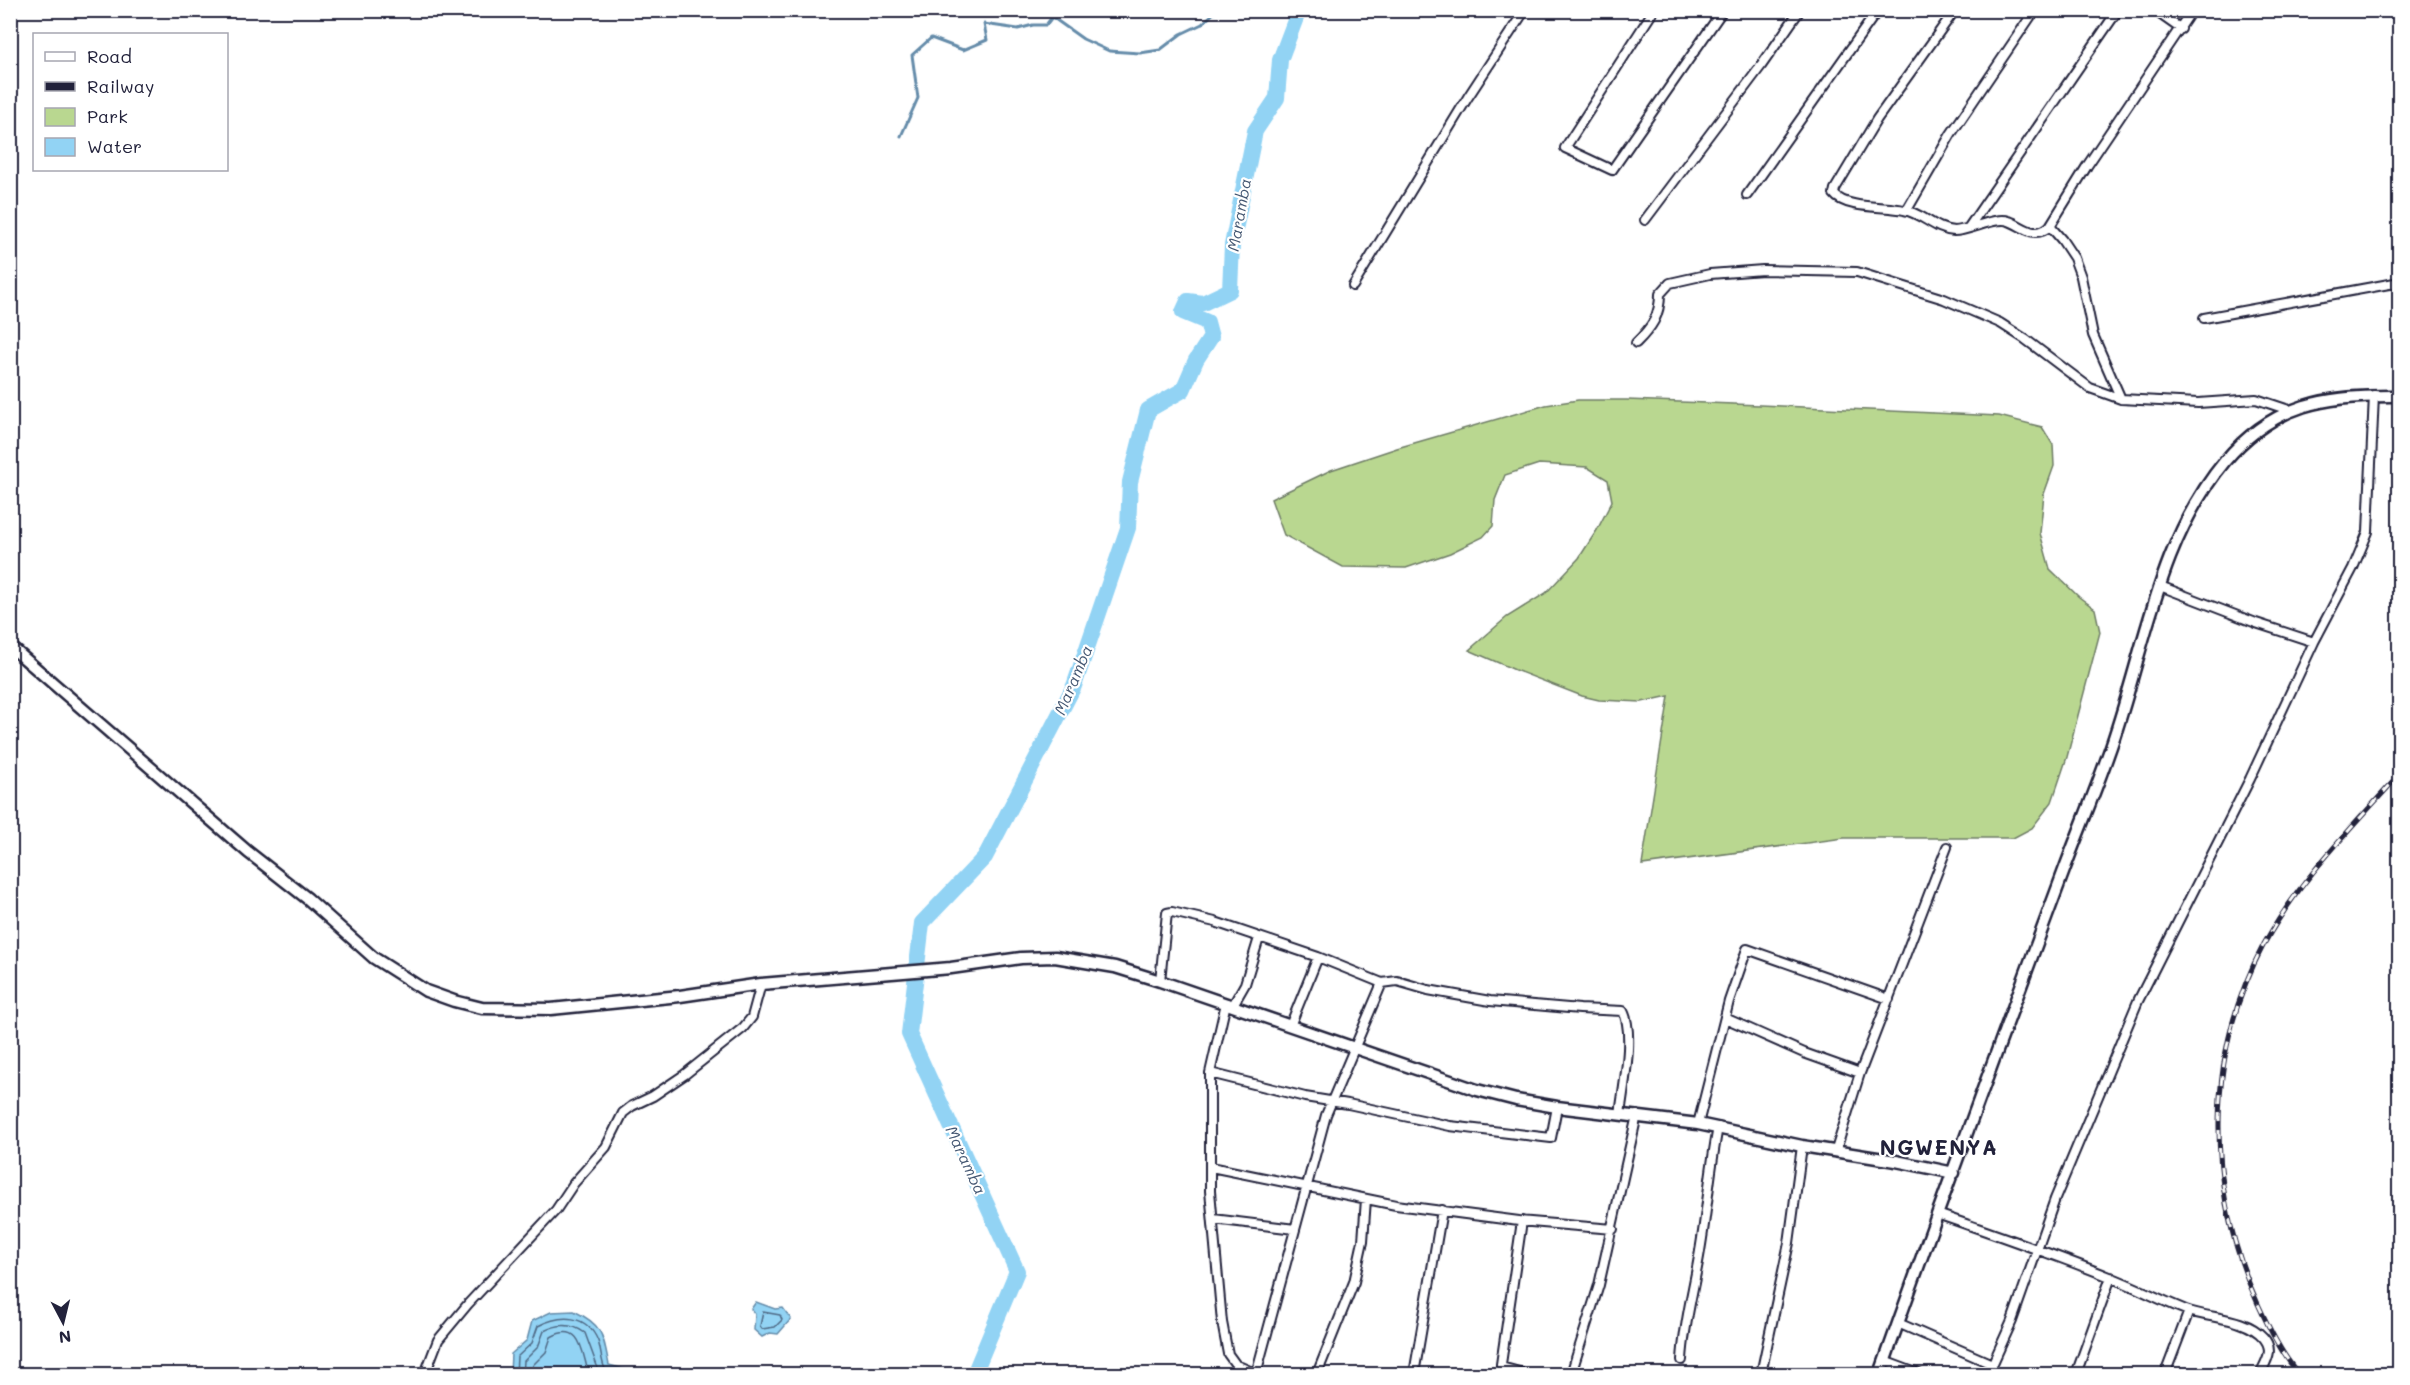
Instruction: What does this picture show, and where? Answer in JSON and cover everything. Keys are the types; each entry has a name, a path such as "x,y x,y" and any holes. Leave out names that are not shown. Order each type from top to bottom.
{"street":[{"path":"1353,286 1456,117 1525,10"},
{"path":"1654,10 1565,148 1612,170 1723,10"},
{"path":"1645,220 1761,66 1800,10"},
{"path":"1747,195 1878,10"},
{"path":"1955,10 1877,119 1835,189 1834,194 1838,199 1851,204 1907,210 1945,229 1954,231 2004,220 2026,231 2040,232 2050,226 2087,166 2192,10"},
{"path":"1907,210 1951,134 2035,10"},
{"path":"1969,227 2118,10"},
{"path":"2154,10 2181,29"},
{"path":"2050,226 2074,258 2081,277 2092,336 2121,399"},
{"path":"1636,343 1657,316 1660,310 1660,294 1670,283 1710,274 1763,270 1857,272 1944,299 2000,322 2090,388 2121,399 2198,403 2256,399 2289,410"},
{"path":"2205,318 2400,282"},
{"path":"1988,1374 2012,1321 2079,1141 2143,992 2250,779 2314,642 2353,568 2368,532 2374,395"},
{"path":"1880,1374 1937,1214 2119,725 2160,586 2178,536 2200,496 2224,462 2273,418 2320,400 2350,396 2400,396"},
{"path":"2160,586 2256,623 2314,642"},
{"path":"10,646 248,852 308,899 374,958 426,991 454,1001 482,1008 551,1009 680,996 760,984 951,969 1021,958 1055,957 1115,967 1230,1004 1476,1090 1516,1100 1718,1127 1802,1146 1836,1150 1954,1173"},
{"path":"1836,1150 1860,1073 1947,847"},
{"path":"1160,981 1167,913 1192,916 1318,957 1382,983 1397,981 1428,990 1501,1002 1584,1010 1623,1011 1627,1018 1629,1032 1620,1114"},
{"path":"1259,938 1245,984 1230,1004 1210,1073 1209,1123 1210,1191 1222,1323 1228,1354 1236,1365 1257,1374 1331,1101 1382,983"},
{"path":"1698,1124 1725,1018 1748,949 1889,999"},
{"path":"1290,1026 1318,957"},
{"path":"425,1374 438,1340 555,1210 609,1142 623,1113 684,1075 743,1028 752,1017 760,984"},
{"path":"1725,1018 1804,1053 1860,1073"},
{"path":"1210,1073 1282,1092 1450,1126 1551,1138 1557,1107"},
{"path":"1571,1374 1599,1285 1637,1115"},
{"path":"1682,1360 1688,1307 1699,1255 1718,1127"},
{"path":"1761,1374 1789,1243 1802,1146"},
{"path":"1211,1167 1366,1199 1522,1221 1612,1229"},
{"path":"1317,1374 1354,1282 1363,1241 1366,1199"},
{"path":"1414,1374 1442,1210"},
{"path":"1937,1214 2111,1277 2188,1311 2244,1325 2262,1335 2269,1350 2269,1356 2260,1374"},
{"path":"1213,1219 1295,1229"},
{"path":"1522,1221 1500,1364 1501,1367 1527,1374"},
{"path":"2076,1374 2111,1277"},
{"path":"2165,1374 2188,1311"},
{"path":"1898,1323 1992,1364"},
{"path":"1884,1361 1919,1374"}],"green space":[{"path":"1578,400 1760,405 1999,416 2042,427 2053,445 2054,466 2044,494 2040,533 2050,569 2095,609 2100,632 2067,757 2052,802 2032,828 2013,838 1844,838 1642,865 1669,696 1642,702 1599,700 1582,696 1469,650 1507,617 1546,593 1579,558 1612,501 1608,480 1587,467 1539,464 1505,475 1495,500 1493,526 1483,537 1450,553 1406,568 1343,567 1284,535 1271,499 1331,470 1397,448 1546,405"}],"water":[{"path":"756,1302 775,1309 783,1308 791,1319 778,1334 770,1333 762,1337 754,1330 755,1314 751,1309"},
{"path":"574,1311 591,1321 600,1332 609,1365 627,1370 630,1374 510,1374 511,1354 527,1340 532,1321 551,1312"}],"waterway":[{"path":"901,136 918,98 912,55 931,38 963,50 987,40 984,24 1018,29 1033,25 1046,25 1052,17 1083,39 1109,51 1140,53 1160,50 1181,34 1202,24 1217,10"},
{"name":"Maramba","path":"974,1374 1017,1271 909,1034 922,923 985,857 1074,686 1128,528 1130,482 1148,410 1183,390 1196,360 1211,337 1207,322 1183,312 1188,301 1203,303 1230,290 1232,245 1255,131 1277,98 1280,60 1299,10"}],"railway":[{"path":"2299,1374 2281,1350 2258,1304 2241,1260 2229,1215 2221,1170 2219,1123 2222,1077 2230,1031 2244,987 2264,944 2310,876 2400,774"}],"district":[{"name":"NGWENYA","path":"1939,1148"}]}
